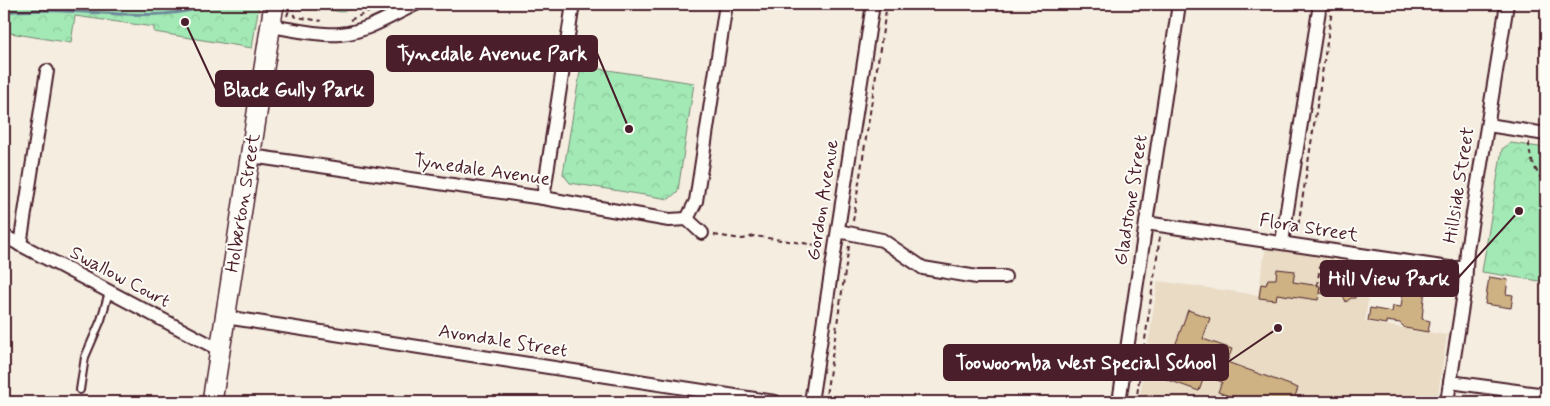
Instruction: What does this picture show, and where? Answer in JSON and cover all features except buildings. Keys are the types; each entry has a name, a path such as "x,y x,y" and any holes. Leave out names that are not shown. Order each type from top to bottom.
{"main road":[{"name":"Holberton Street","path":"212,402 271,26 282,6"}],"street":[{"path":"271,26 340,34 367,27 416,4"},
{"path":"543,198 573,4"},
{"path":"702,233 687,219 696,201 726,4"},
{"name":"Gordon Avenue","path":"811,402 872,4"},
{"name":"Gladstone Street","path":"1119,402 1179,4"},
{"path":"1288,244 1320,4"},
{"name":"Hillside Street","path":"1447,402 1465,287 1467,250 1507,4"},
{"path":"20,245 47,70"},
{"path":"1488,125 1546,134"},
{"name":"Tynedale Avenue","path":"251,156 543,198 669,220 687,219"},
{"name":"Flora Street","path":"1146,223 1449,268 1466,268"},
{"path":"838,231 882,240 923,268 977,277 1005,277"},
{"name":"Swallow Court","path":"4,237 220,350"},
{"name":"Avondale Street","path":"225,317 775,402"},
{"path":"1450,382 1546,395"}],"lane":[{"path":"80,390 85,357 101,320 109,292"}],"path":[{"path":"343,21 350,20 387,4"},
{"path":"825,402 886,4"},
{"path":"1288,244 1333,4"},
{"path":"282,6 293,8 294,16 297,18 326,22"},
{"path":"1529,132 1529,154 1546,186"},
{"path":"1136,402 1162,225"},
{"path":"702,233 743,239 754,236 835,248"},
{"path":"1317,286 1322,249"}],"shaded area":[{"path":"1266,246 1373,261 1365,322 1447,335 1437,402 1139,402 1158,281 1258,295"}],"green space":[{"path":"4,4 259,4 252,48 154,32 154,27 75,16 71,43 4,32"},
{"path":"296,4 361,4 342,12"},
{"path":"581,66 694,83 678,191 669,199 570,183 563,174"},
{"path":"1511,143 1546,148 1546,282 1482,272 1502,149"}],"waterway":[{"path":"4,12 47,10 153,14 176,13 209,4"}],"place":[{"name":"Black Gully Park","path":"185,22"},
{"name":"Tynedale Avenue Park","path":"629,129"},
{"name":"Hill View Park","path":"1519,211"},
{"name":"Toowoomba West Special School","path":"1278,328"}]}
